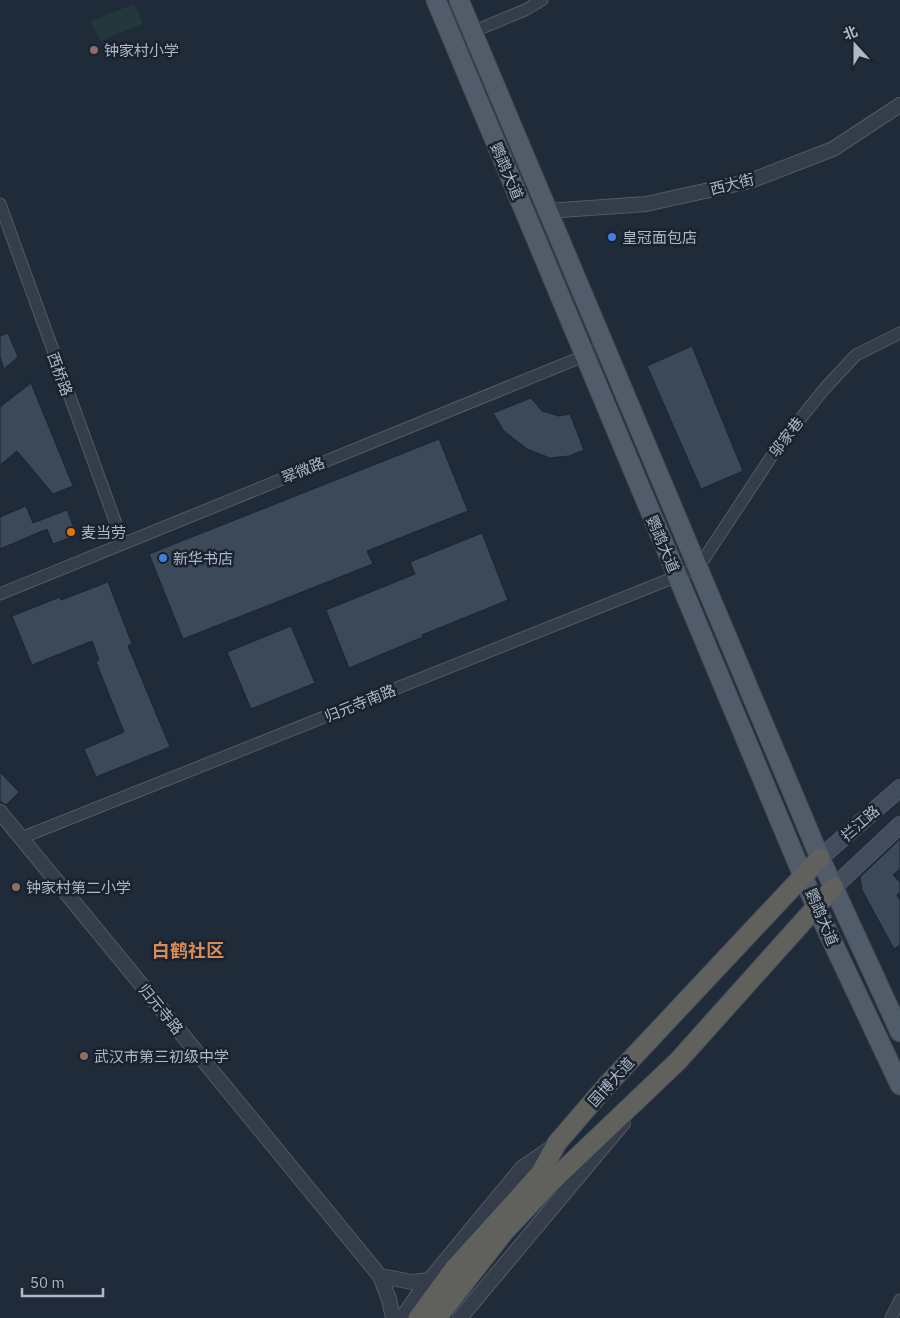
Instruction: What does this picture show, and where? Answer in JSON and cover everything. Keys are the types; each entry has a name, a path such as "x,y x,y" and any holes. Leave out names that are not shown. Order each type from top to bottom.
{"highway":[{"name":"国博大道","path":"437,1318 545,1178 557,1143 607,1085 820,858"},
{"name":"国博大道","path":"418,1318 454,1269 545,1178 678,1061 834,887"}],"main road":[{"name":"鹦鹉大道","path":"436,0 816,907 900,1085"},
{"name":"鹦鹉大道","path":"459,0 820,858 900,1032"},
{"name":"拦江路","path":"820,858 900,788"},
{"name":"拦江路","path":"834,887 900,825"}],"street":[{"path":"472,32 525,10 542,0"},
{"name":"西大街","path":"547,211 646,204 750,181 833,149 900,105"},
{"name":"西桥路","path":"0,204 123,543"},
{"name":"邬家巷","path":"698,568 780,445 826,387 856,354 900,333"},
{"name":"翠微路","path":"0,594 606,347"},
{"name":"归元寺南路","path":"22,838 698,568"},
{"name":"归元寺路","path":"0,812 380,1276 389,1299 393,1318"},
{"path":"460,1318 574,1184 659,1078"},
{"path":"402,1318 430,1280 522,1168 557,1143"},
{"path":"380,1276 412,1282 430,1280"},
{"path":"891,1318 900,1300"}],"green space":[{"path":"134,4 143,24 100,41 91,21"}],"building":[{"path":"8,333 18,357 4,369 0,357 0,336"},
{"path":"692,346 743,471 701,489 647,366"},
{"path":"31,383 73,486 53,494 17,451 0,465 0,407"},
{"path":"531,398 542,411 559,416 570,414 584,450 569,456 550,458 527,449 504,431 493,413"},
{"path":"439,439 468,511 367,551 373,564 183,639 149,554"},
{"path":"26,506 33,523 67,510 77,535 53,544 47,529 0,549 0,517"},
{"path":"482,533 508,600 422,635 423,637 349,668 326,610 415,574 410,562"},
{"path":"108,582 132,644 128,646 170,747 96,777 84,749 124,732 96,662 99,660 92,641 32,665 12,616 60,597 61,600"},
{"path":"291,626 315,683 251,709 227,652"},
{"path":"0,772 19,792 6,805 0,801"},
{"path":"900,839 900,869 893,875 900,882 900,892 897,895 900,900 900,945 894,949 862,890 860,877"}],"place":[{"name":"钟家村小学","path":"94,50"},
{"name":"皇冠面包店","path":"612,237"},
{"name":"麦当劳","path":"71,532"},
{"name":"新华书店","path":"163,558"},
{"name":"钟家村第二小学","path":"16,887"},
{"name":"武汉市第三初级中学","path":"84,1056"}],"district":[{"name":"白鹤社区","path":"188,950"}]}
